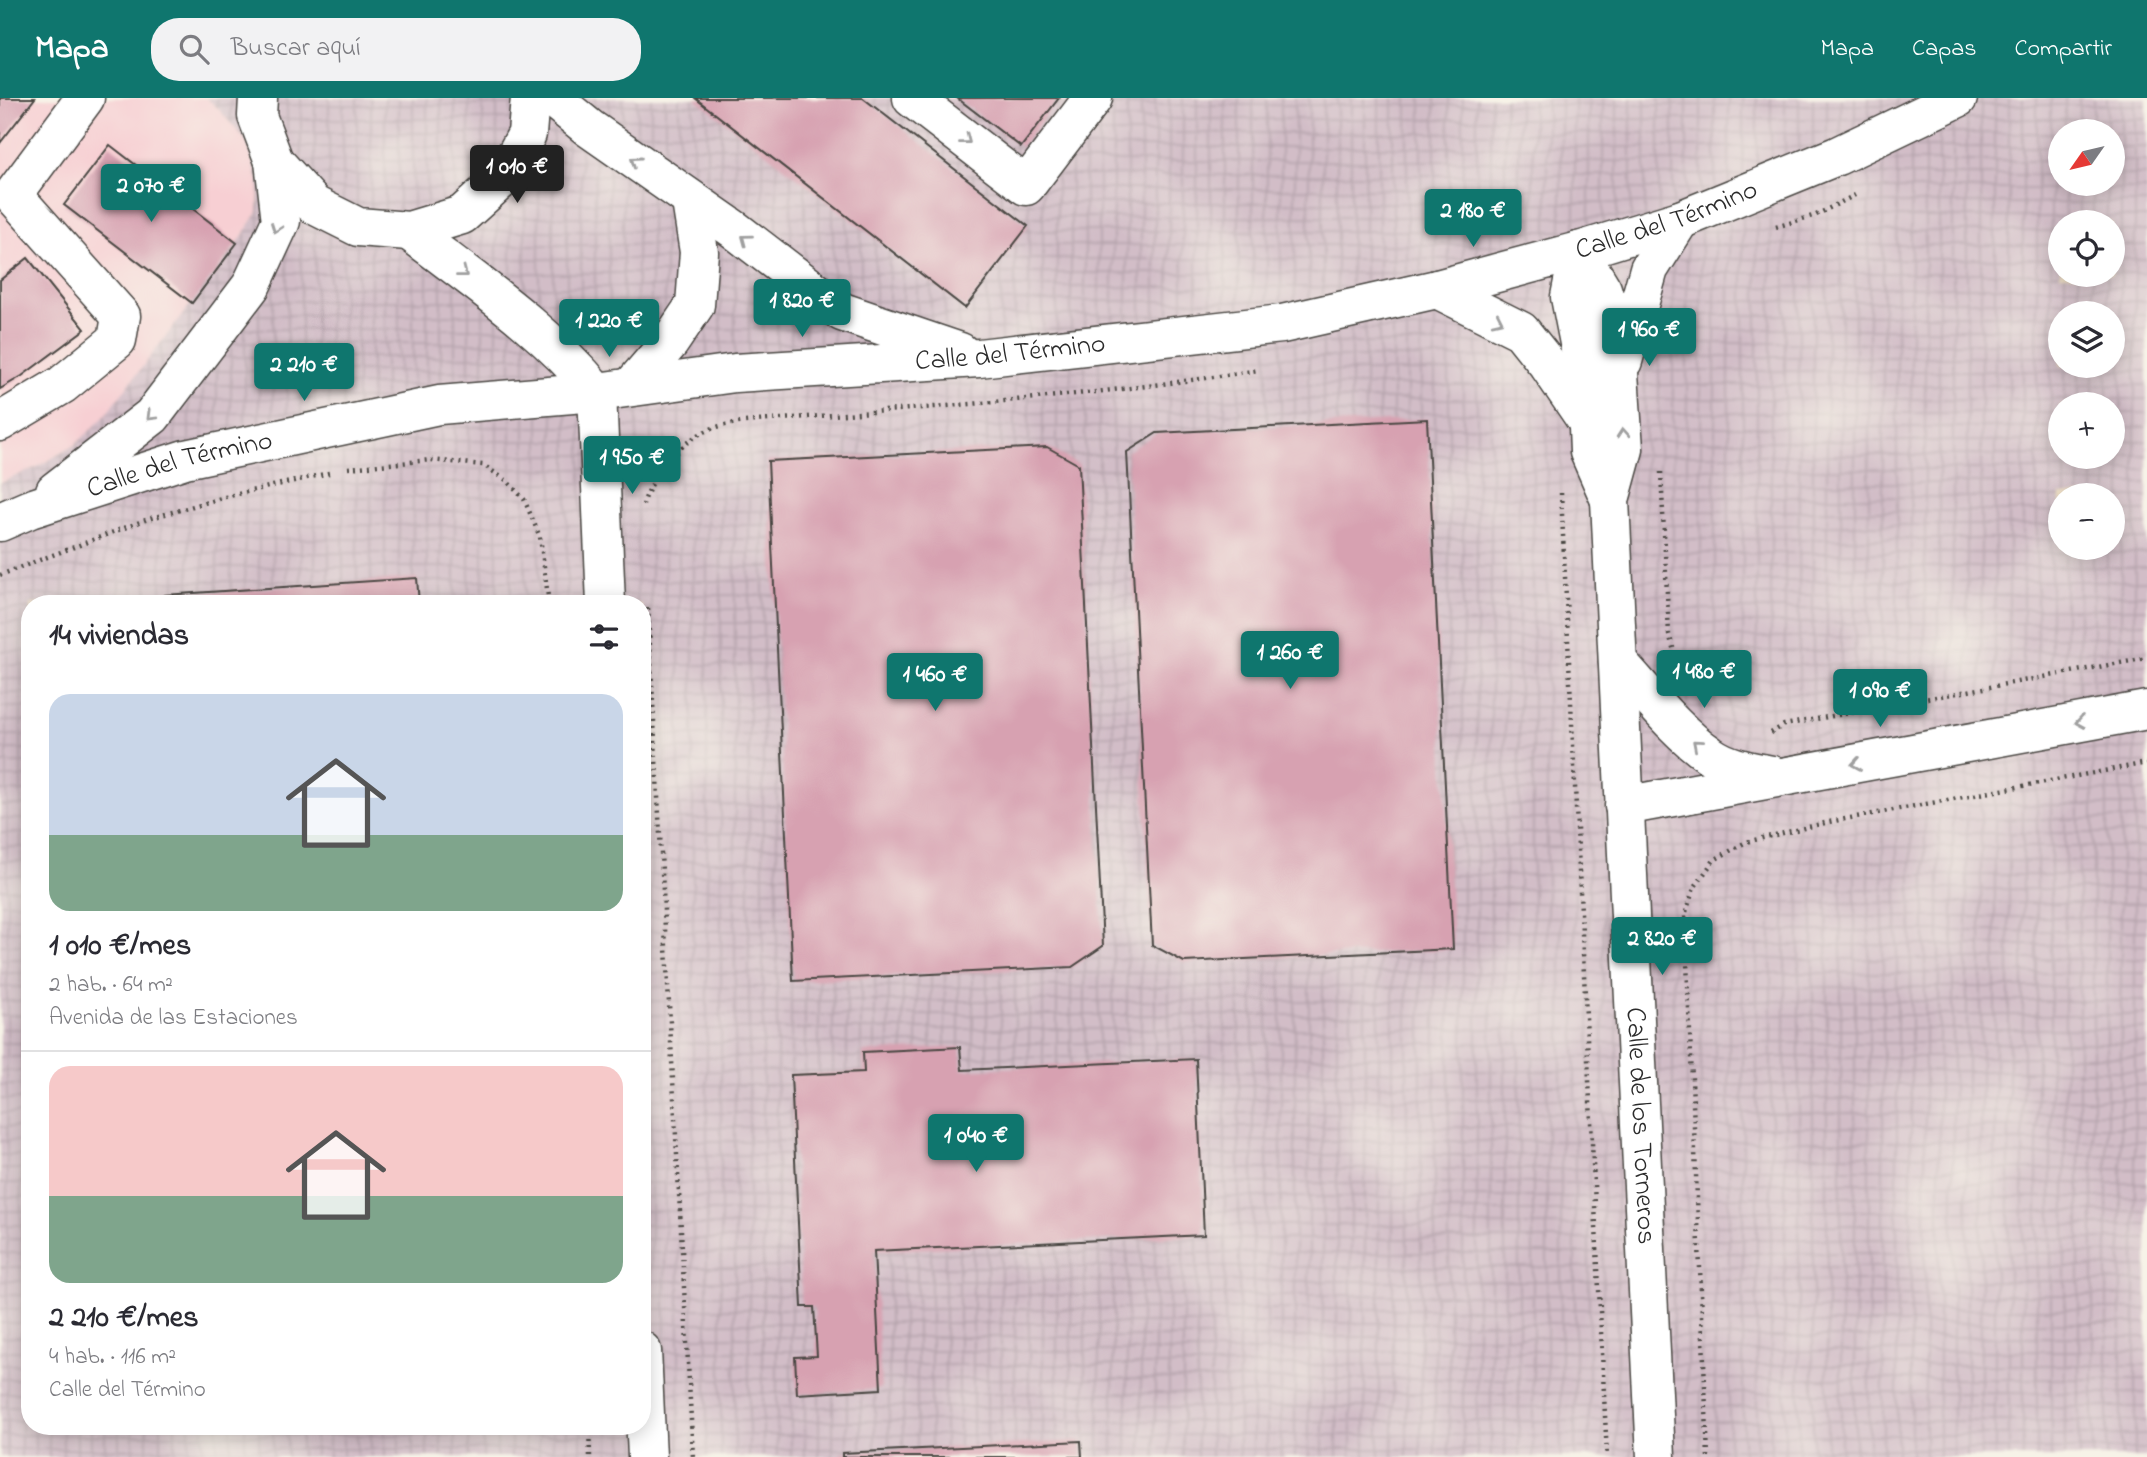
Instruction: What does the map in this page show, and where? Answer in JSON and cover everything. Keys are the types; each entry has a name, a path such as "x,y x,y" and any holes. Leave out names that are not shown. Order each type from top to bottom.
{"street":[{"path":"0,422 62,385 117,340 121,316 13,195 85,98"},
{"path":"274,161 314,205 358,227 409,231 462,215 504,177 527,134 530,98"},
{"path":"552,98 589,128 735,230 842,312 979,358"},
{"path":"912,98 1026,186 1093,98"},
{"name":"Calle del Término","path":"15,516 185,459 439,405 614,389 735,373 979,358 1282,324 1437,289 1579,251 1680,220 1837,156 1958,98"},
{"path":"15,516 152,416 251,286 281,221 274,161 251,104"},
{"path":"606,595 614,389 670,342 695,305 699,252 691,201"},
{"name":"Calle de los Torneros","path":"1619,373 1649,269 1680,220"},
{"path":"409,231 539,332 572,362 614,389"},
{"name":"Calle de los Torneros","path":"1579,251 1602,289 1612,322 1619,373 1624,449 1610,499 1656,1457"},
{"name":"Calle de los Torneros","path":"1579,251 1570,297 1586,379 1589,452 1610,499"},
{"name":"Calle de los Torneros","path":"1437,289 1521,331 1588,423"},
{"path":"1618,662 1682,731 1712,757 1743,770 1781,777"},
{"path":"1624,806 2147,710"},
{"path":"646,1435 647,1457"}],"path":[{"path":"1768,230 1816,215 1856,194"},
{"path":"643,513 643,503 657,472 682,446 714,427 744,422 1047,397 1187,382 1265,369"},
{"path":"0,575 148,519 225,497 350,468 431,460 484,465 506,480 523,499 540,537 548,595"},
{"path":"1661,460 1669,634 1680,673"},
{"path":"1561,490 1607,1457"},
{"path":"1769,734 1784,725 2147,658"},
{"path":"651,661 693,1457"},
{"path":"1708,1457 1685,915 1693,888 1714,860 1746,842 1829,822 2147,763"},
{"path":"589,1435 590,1457"}],"shaded area":[{"path":"0,98 206,98 246,141 259,185 258,212 237,244 104,418 76,444 37,467 0,483"},
{"path":"206,98 2147,98 2147,1457 0,1457 0,483 37,467 76,444 103,418 237,244 258,212 259,185 246,141"}],"building":[{"path":"0,98 35,98 0,143"},
{"path":"695,98 863,98 1028,226 965,308"},
{"path":"957,98 1059,98 1021,147"},
{"path":"110,145 237,243 192,303 64,205"},
{"path":"28,258 85,329 0,389 0,280"},
{"path":"1427,419 1453,949 1184,962 1152,945 1127,452 1157,433"},
{"path":"1047,447 1079,465 1103,946 1072,967 793,981 768,461"},
{"path":"417,578 418,595 165,595"},
{"path":"960,1047 962,1070 1196,1059 1204,1235 874,1251 881,1389 797,1394 795,1357 817,1356 814,1307 802,1307 791,1075 864,1072 863,1052"},
{"path":"1081,1441 1082,1457 842,1457 842,1453"}]}
